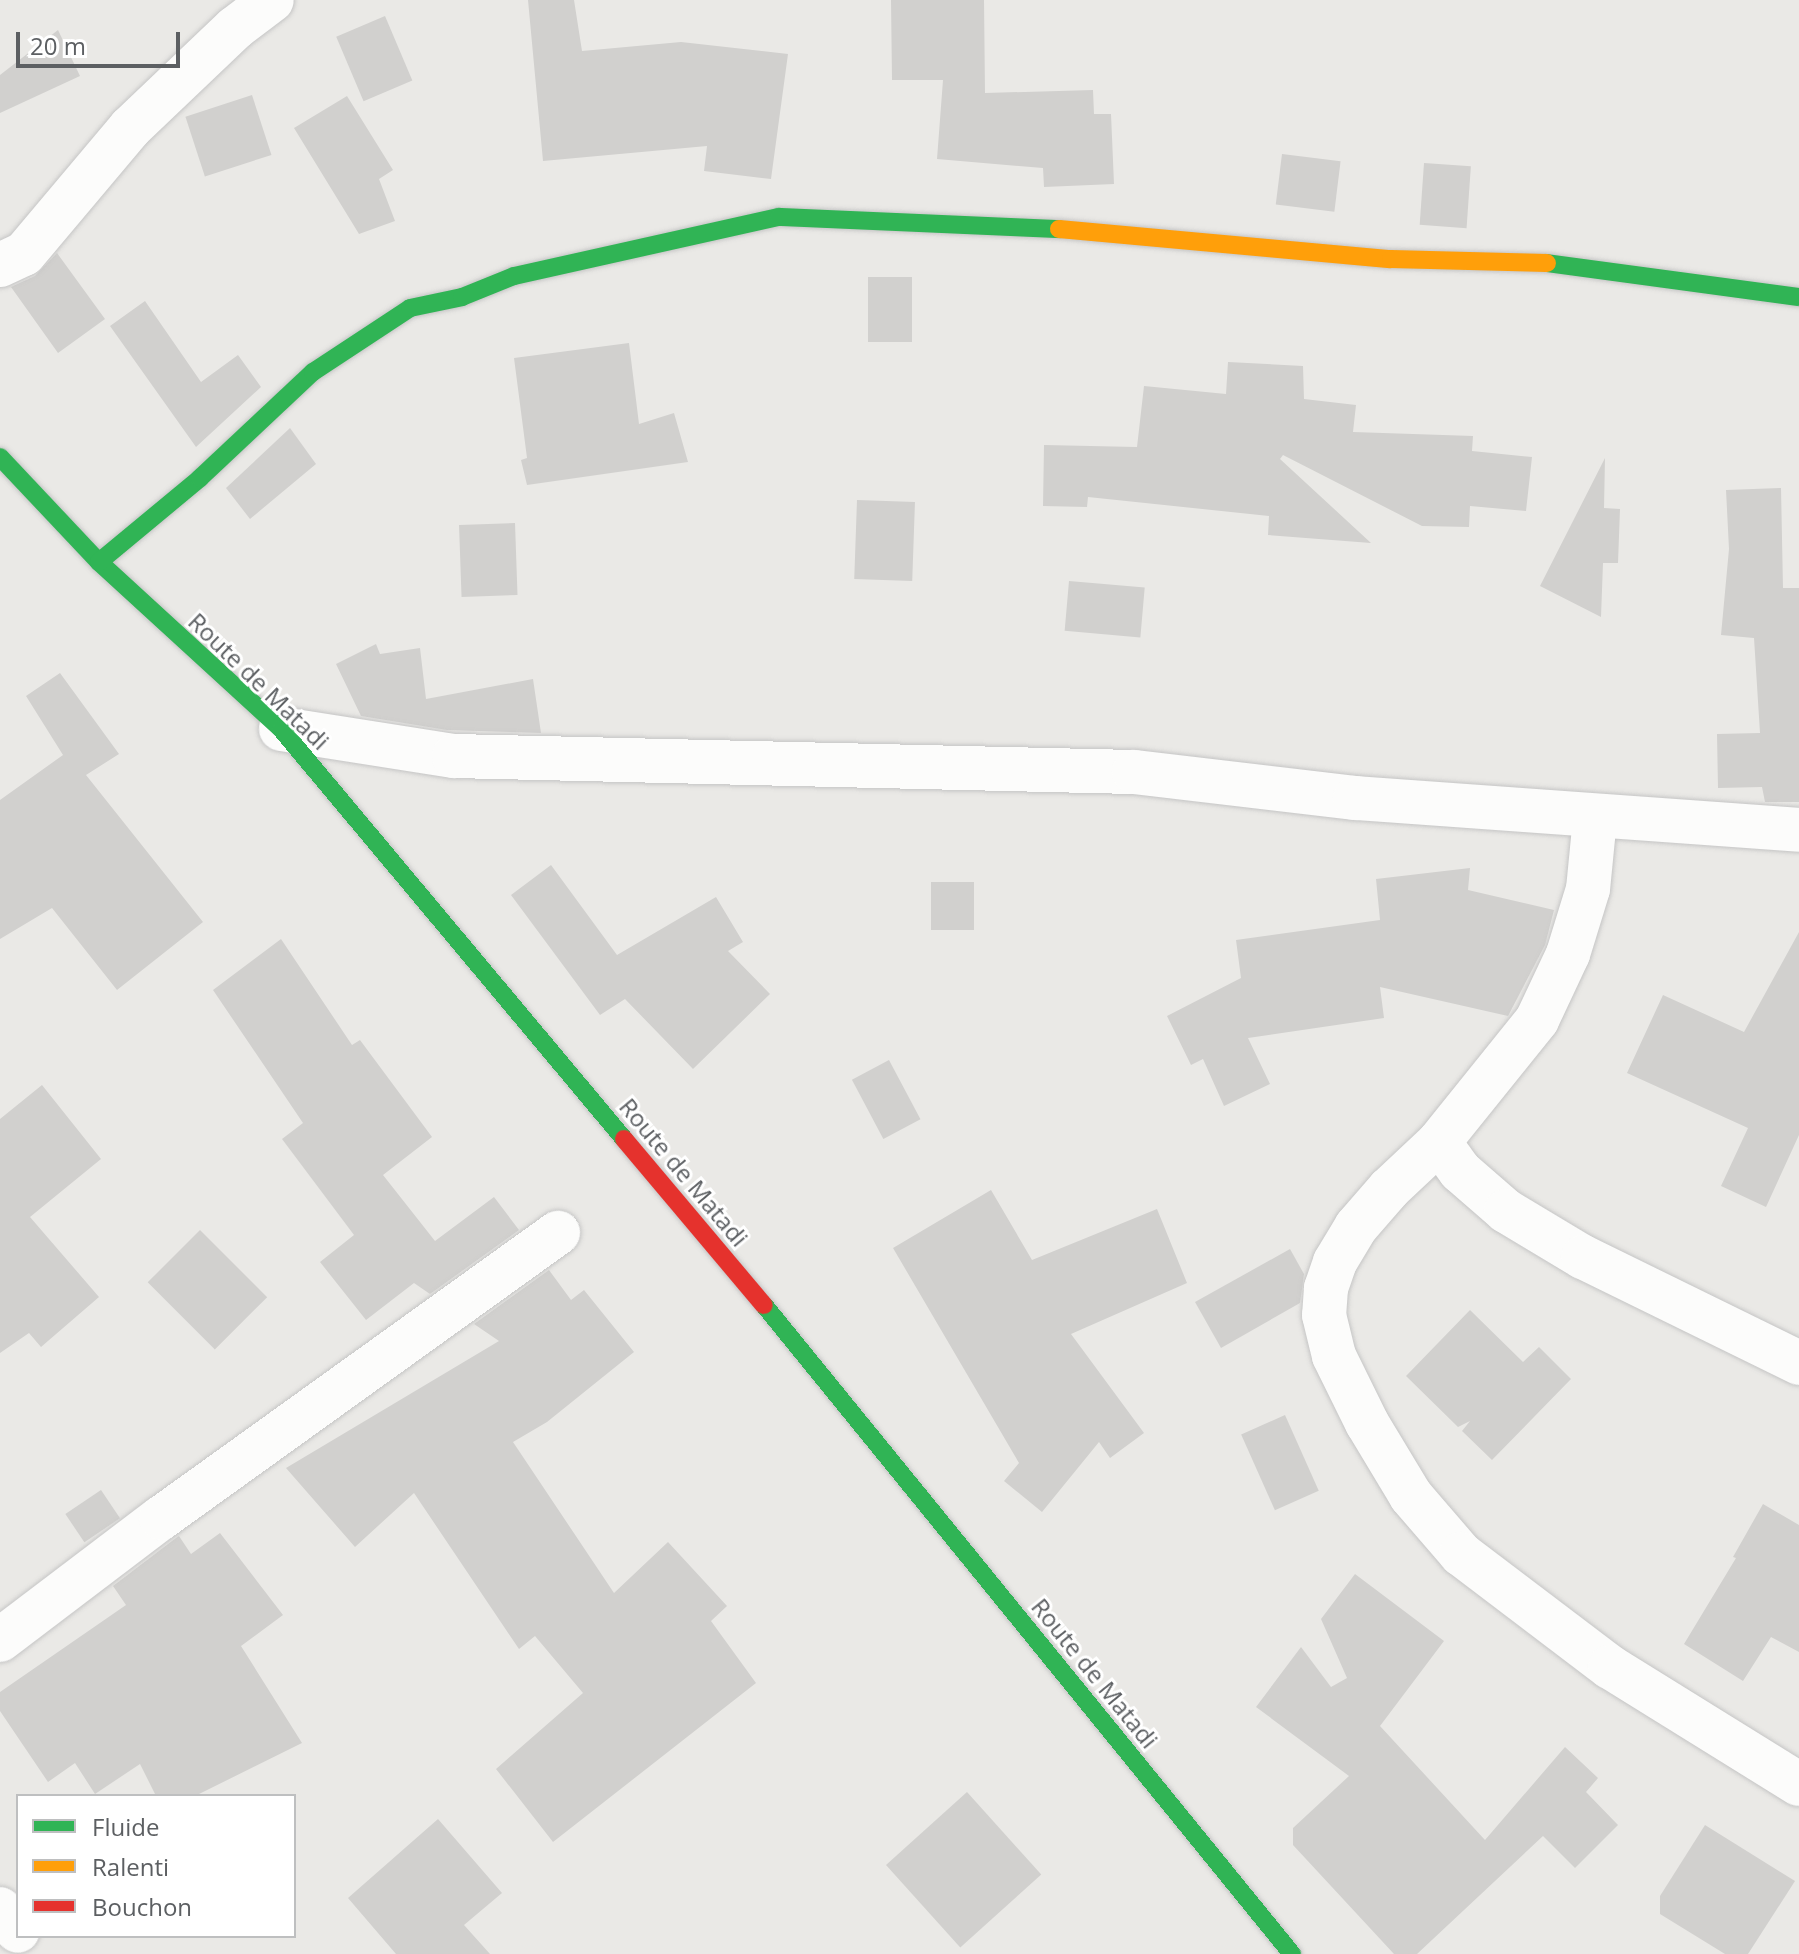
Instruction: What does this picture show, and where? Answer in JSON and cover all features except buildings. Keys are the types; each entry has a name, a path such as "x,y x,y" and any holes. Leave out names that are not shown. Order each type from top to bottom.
{"main road":[{"path":"99,562 200,478 313,372 410,308 462,297 514,276 779,217 1021,226 1391,259 1543,262 1799,297"},
{"name":"Route de Matadi","path":"0,457 99,562 281,729 838,1394 1292,1954"}],"street":[{"path":"0,265 24,254 130,128 235,28 272,0"},
{"path":"281,729 454,756 1134,772 1355,798 1595,818 1799,830"},
{"path":"1595,818 1588,889 1568,954 1537,1020 1439,1142 1389,1189 1356,1227 1335,1262 1326,1288 1324,1315 1334,1356 1367,1423 1411,1496 1461,1554 1610,1667 1799,1784"},
{"path":"1439,1142 1460,1171 1506,1211 1583,1257 1799,1363"},
{"path":"0,1640 161,1518 558,1233"},
{"path":"0,1909 16,1929"},
{"path":"24,1938 37,1954"}],"traffic: fast":[{"path":"99,562 200,478 313,372 410,308 462,297 514,276 779,217 1059,229"},
{"path":"1547,263 1799,297"},
{"path":"0,457 99,562 281,729 624,1139"},
{"path":"764,1305 1292,1954"}],"traffic: slow":[{"path":"1059,229 1391,259 1547,263"}],"traffic: jam":[{"path":"624,1139 764,1305"}]}
